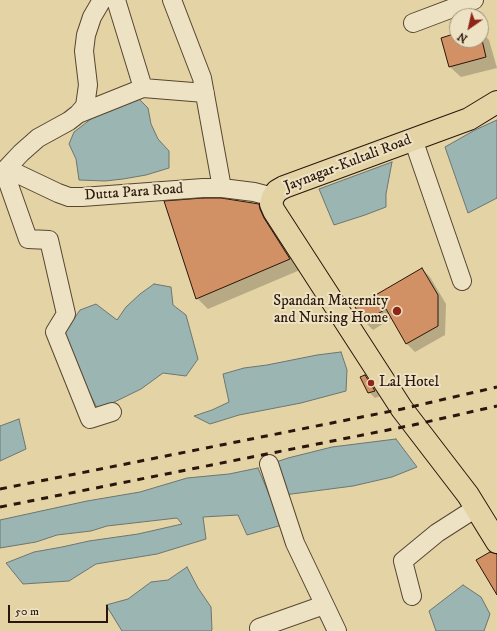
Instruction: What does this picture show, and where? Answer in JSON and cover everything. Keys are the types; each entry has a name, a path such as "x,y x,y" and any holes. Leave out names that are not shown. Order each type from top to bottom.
{"main road":[{"name":"Jaynagar-Kultali Road","path":"497,102 470,119 284,187 277,191 271,204 274,211 413,425 468,495 497,542"}],"street":[{"path":"78,114 85,106 87,94 88,84 84,51 86,35 92,18 102,0"},
{"path":"116,0 143,88"},
{"path":"172,0 202,78 222,188"},
{"path":"413,23 474,0"},
{"path":"112,412 90,420 55,332 66,314 49,240 28,239 2,171 38,138 78,114 143,88 205,92"},
{"path":"413,139 462,281"},
{"name":"Dutta Para Road","path":"2,171 18,174 58,193 69,196 82,197 203,188 222,188 254,192 273,197"},
{"path":"269,464 295,542 337,631"},
{"path":"412,596 403,561 437,533 476,508"},
{"path":"259,628 324,605"}],"water":[{"path":"136,96 148,108 151,124 158,139 169,151 169,168 146,175 123,179 105,181 79,180 76,159 69,144 74,132 91,119"},
{"path":"497,120 497,198 468,213 445,147 475,130"},
{"path":"392,162 386,194 386,207 334,225 319,189"},
{"path":"154,284 171,287 173,305 186,315 198,359 186,376 163,373 141,389 98,410 73,361 65,332 80,310 96,304 117,320 126,307"},
{"path":"341,352 347,370 346,391 301,403 239,415 210,424 194,416 229,402 223,374 244,368"},
{"path":"19,419 26,449 0,461 0,426"},
{"path":"396,439 417,467 392,477 353,486 284,495 273,463 332,447"},
{"path":"258,468 282,525 247,535 238,515 203,517 206,539 157,554 96,564 69,581 23,584 6,563 34,552 89,541 138,534 182,524 177,518 107,526 91,531 57,535 36,542 0,548 0,520 87,501 140,492 187,478 229,474"},
{"path":"187,567 198,588 211,607 211,631 122,631 106,605 128,599 151,582 168,580"},
{"path":"463,585 481,597 490,614 484,631 436,631 429,611"}],"building":[{"path":"449,36 449,48 484,48 486,57 449,67 441,38"},
{"path":"221,198 259,204 264,218 290,259 196,299 164,201"},
{"name":"Spandan Maternity and Nursing Home","path":"422,268 438,295 438,326 406,344 386,309 364,322 355,307"},
{"path":"365,375 375,391 368,393 360,377"},
{"path":"490,552 497,554 497,595 476,560"}],"railway":[{"path":"0,489 402,409 497,387"},
{"path":"0,507 413,425 497,406"}],"place":[{"name":"Spandan Maternity and Nursing Home","path":"397,311"},
{"name":"Lal Hotel","path":"371,383"}]}
